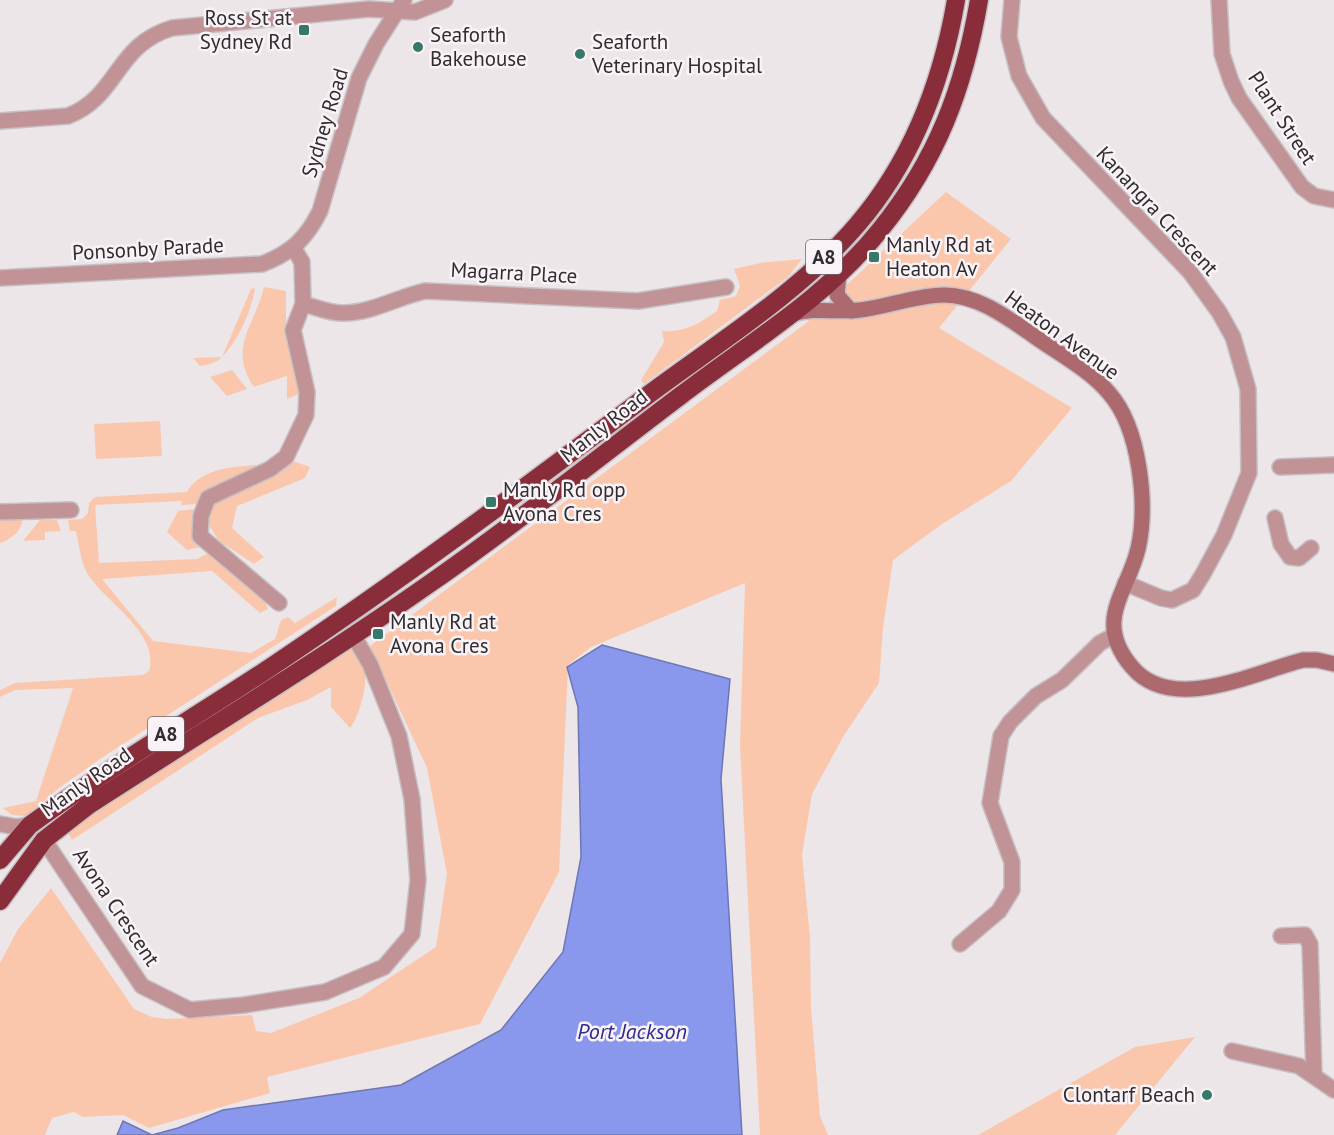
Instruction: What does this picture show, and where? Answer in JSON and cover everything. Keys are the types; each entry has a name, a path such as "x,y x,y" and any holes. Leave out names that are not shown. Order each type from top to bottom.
{"highway":[{"name":"Manly Road","path":"0,860 30,825 342,618 760,312 819,262 856,225 892,177 912,142 932,97 948,48 956,0"},
{"name":"Manly Road","path":"0,901 44,840 89,805 353,635 452,568 789,315 839,273 879,232 932,152 955,103 971,46 979,0"},
{"name":"Avona Crescent","path":"342,618 353,635"}],"street":[{"path":"0,121 68,116 78,112 101,94 136,46 153,35 172,28 401,6 415,12 445,0"},
{"name":"Kanangra Crescent","path":"1012,0 1009,37 1019,76 1043,118 1190,272 1220,312 1233,337 1248,389 1249,473 1224,535 1193,590 1172,600 1161,598 1125,583"},
{"name":"Plant Street","path":"1219,0 1222,54 1239,98 1302,187 1314,196 1334,200"},
{"name":"Sydney Road","path":"294,249 310,231 320,211 359,78 376,44 401,6"},
{"path":"279,603 200,536 201,516 208,498 270,469 286,457 306,415 307,392 293,330 303,304 302,262 294,249"},
{"name":"Ponsonby Parade","path":"0,278 262,264 294,249"},
{"path":"839,273 837,295 851,311"},
{"name":"Magarra Place","path":"303,304 341,314 356,313 402,296 425,291 638,301 726,287"},
{"name":"Heaton Avenue","path":"789,315 810,309 851,311 945,295 971,300 1001,314 1109,392 1132,433 1138,467 1140,536 1138,549 1113,618 1115,635"},
{"path":"1280,466 1334,465"},
{"path":"0,513 71,510"},
{"path":"1275,518 1281,544 1290,557 1299,558 1311,548"},
{"name":"Avona Crescent","path":"44,840 142,986 190,1010 244,1005 325,992 384,967 412,934 418,879 412,799 399,736 370,664 353,635"},
{"path":"960,944 999,911 1012,890 1012,862 990,803 1001,736 1010,722 1036,696 1062,680 1100,643 1115,635 1132,668 1143,677 1163,686 1183,690 1223,684 1303,660 1334,664"},
{"path":"0,824 17,827 30,825"},
{"path":"1281,936 1305,935 1310,944 1314,1075"},
{"path":"1232,1051 1299,1066 1334,1090"}],"shaded area":[{"path":"946,192 1011,239 939,328 1072,408 1011,481 942,524 893,560 883,628 879,683 843,737 812,794 802,855 810,938 811,1007 820,1116 828,1135 760,1135 740,746 745,583 591,647 568,665 559,872 480,1024 267,1077 270,1093 149,1128 123,1115 83,1117 74,1112 52,1118 45,1135 0,1135 0,963 18,929 51,888 134,1009 152,1017 167,1019 252,1015 256,1031 271,1033 359,998 436,947 447,874 427,768 370,646 805,324"},
{"path":"802,259 788,277 644,384 641,380 664,342 662,331 691,326 717,311 720,300 736,296 740,286 734,269 760,263"},
{"path":"264,287 286,291 286,333 299,394 287,399 287,376 254,387 246,373 243,360 246,337"},
{"path":"255,288 243,325 222,357 251,289"},
{"path":"222,357 217,361 200,366 193,358"},
{"path":"232,370 247,389 227,396 210,377"},
{"path":"160,421 162,456 96,459 94,424"},
{"path":"293,461 310,467 305,478 237,506 232,528 264,557 254,564 219,541 207,522 213,503"},
{"path":"257,465 214,490 199,504 181,505 182,501 95,505 99,563 197,559 208,553 263,595 268,609 260,613 212,571 102,579 153,641 251,653 275,639 281,620 288,617 295,623 337,597 336,606 103,757 59,788 27,816 12,815 3,808 36,801 73,688 15,690 0,697 0,690 15,683 143,675 149,671 150,657 147,644 130,620 89,576 82,561 76,531 70,531 68,520 82,519 88,513 89,503 95,497 187,492 193,484 209,473 228,468"},
{"path":"194,509 195,531 202,547 187,550 167,532 178,511"},
{"path":"22,516 21,525 16,533 0,543 0,517"},
{"path":"40,520 57,520 61,531 45,532 45,540 23,541"},
{"path":"351,647 363,666 365,679 364,694 350,728 331,707 331,687 307,700 258,718 72,840 67,831"},
{"path":"1195,1037 1115,1135 978,1135 1135,1047"}],"water":[{"name":"Port Jackson","path":"602,645 730,679 721,779 742,1135 152,1135 178,1128 223,1110 401,1085 501,1030 563,952 581,857 578,707 567,667"},
{"path":"123,1121 152,1135 117,1135"}],"place":[{"name":"Ross St at Sydney Rd","path":"304,30"},
{"name":"Seaforth Bakehouse","path":"418,47"},
{"name":"Seaforth Veterinary Hospital","path":"580,54"},
{"name":"Manly Rd at Heaton Av","path":"874,257"},
{"name":"Manly Rd opp Avona Cres","path":"491,502"},
{"name":"Manly Rd at Avona Cres","path":"378,634"},
{"name":"Clontarf Beach","path":"1207,1095"}]}
